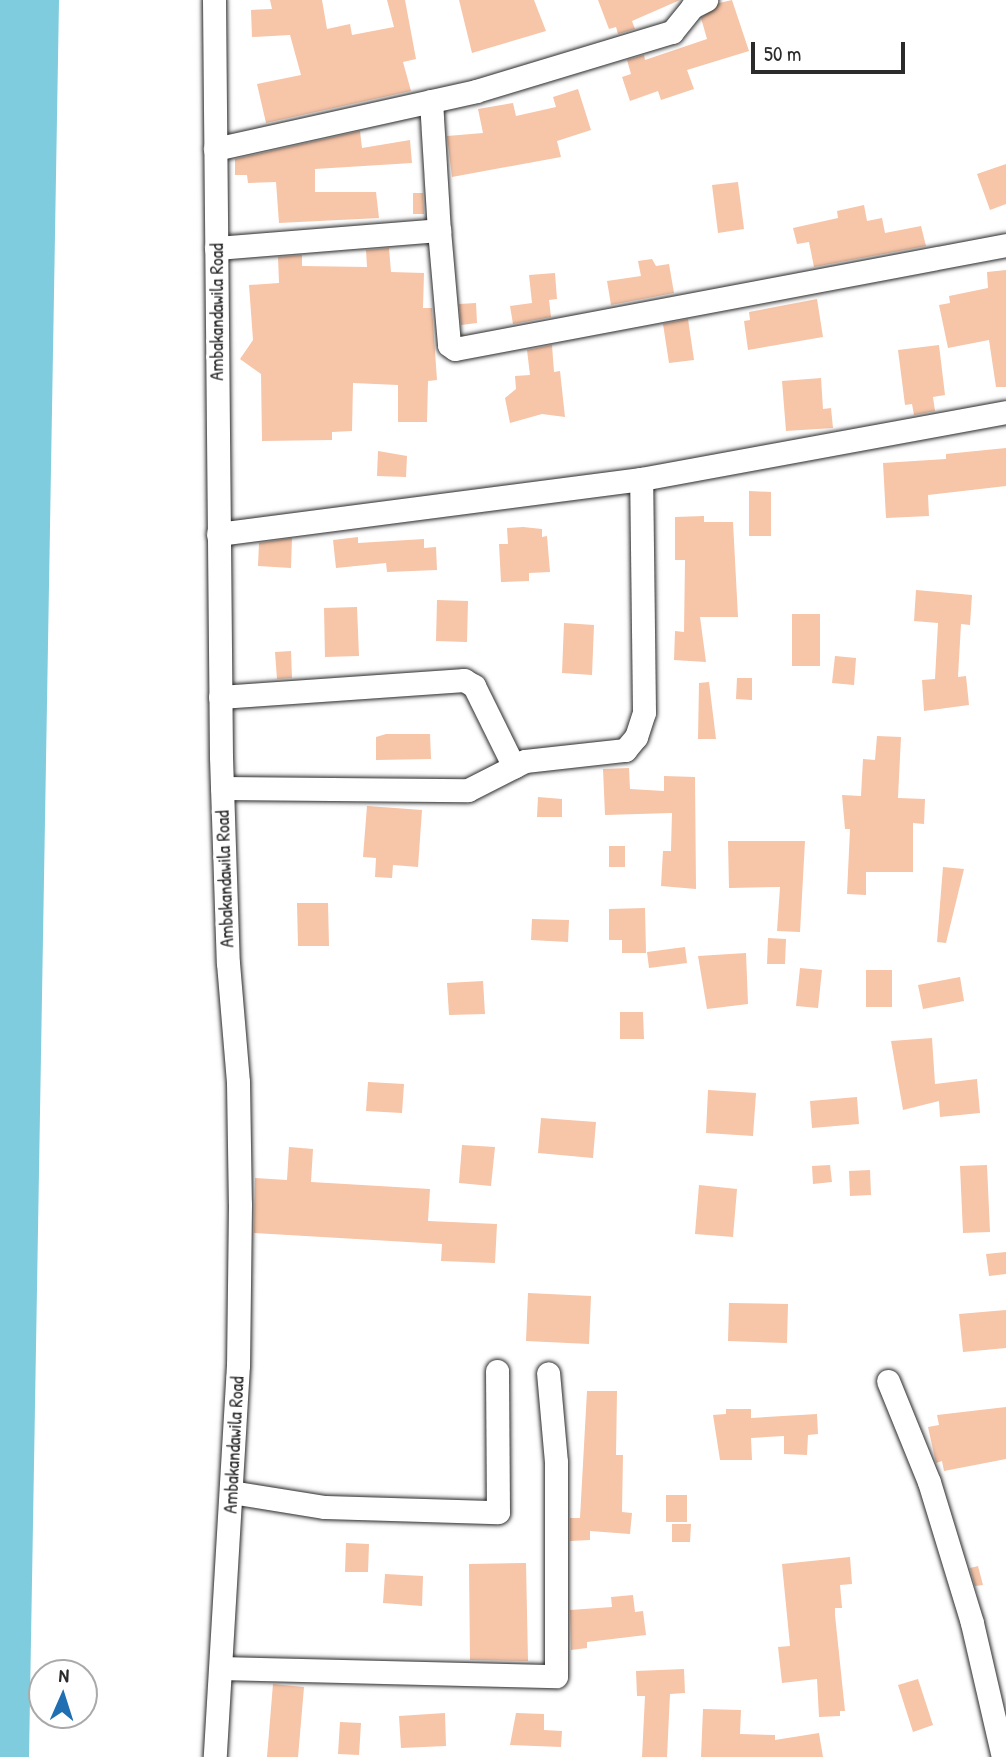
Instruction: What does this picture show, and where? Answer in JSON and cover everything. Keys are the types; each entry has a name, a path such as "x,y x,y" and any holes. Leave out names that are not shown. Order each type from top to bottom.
{"street":[{"name":"Ambakandawila Road","path":"214,0 220,697 240,1190 238,1365 215,1757"},
{"path":"215,149 431,101 672,32 692,7 706,0"},
{"path":"431,101 449,345 455,349 1006,245"},
{"path":"216,248 439,230"},
{"path":"218,534 641,479 1006,412"},
{"path":"222,788 468,790 525,761 612,754 625,750 636,737 644,712 641,479"},
{"path":"220,697 464,680 474,686 514,767"},
{"path":"231,1492 325,1507 498,1512 497,1371"},
{"path":"220,1668 556,1676 556,1462 548,1373"},
{"path":"888,1381 929,1482 972,1623 1003,1757"}],"water":[{"path":"0,0 59,0 31,1659 28,1659 29,1757 0,1757"}],"building":[{"path":"270,0 322,0 327,29 350,24 352,35 394,27 387,0 405,0 416,59 403,62 411,91 266,123 257,84 301,75 290,35 252,37 251,10 272,9"},
{"path":"459,0 534,0 546,31 472,53"},
{"path":"598,0 680,0 632,21 635,29 618,34 616,27 609,29"},
{"path":"732,0 749,51 687,70 694,89 661,100 658,91 630,101 622,77 631,74 627,60 644,55 645,60 707,39 701,18 719,3"},
{"path":"578,89 591,130 557,141 561,157 452,177 447,136 483,133 478,109 513,103 516,116 556,107 553,97"},
{"path":"360,131 362,148 410,140 412,163 315,169 315,192 376,192 379,218 279,223 276,182 248,183 247,175 235,175 235,159"},
{"path":"1006,164 1006,204 990,210 977,174"},
{"path":"738,182 744,229 718,233 712,185"},
{"path":"413,193 423,193 424,214 413,214"},
{"path":"864,205 867,221 882,218 885,233 921,226 926,246 814,267 809,242 797,244 793,228 838,218 837,211"},
{"path":"389,248 391,272 424,273 423,308 432,308 437,380 428,381 427,422 398,422 398,385 353,383 352,431 332,432 332,440 262,441 261,374 240,359 253,340 249,285 279,283 278,257 302,255 302,266 367,267 366,250"},
{"path":"652,259 656,266 669,264 674,293 611,305 607,281 641,276 638,261"},
{"path":"1006,270 1006,387 996,387 989,340 948,348 939,305 950,303 949,296 988,288 987,272"},
{"path":"555,273 557,299 549,300 551,317 513,324 510,306 532,303 529,275"},
{"path":"817,299 823,337 748,350 744,321 750,320 749,312"},
{"path":"476,303 477,323 461,325 459,304"},
{"path":"688,319 694,360 669,363 663,324"},
{"path":"552,345 554,372 560,371 565,417 542,414 510,423 505,398 516,389 515,376 530,375 527,350"},
{"path":"939,345 945,395 933,397 935,411 914,415 912,404 905,405 898,350"},
{"path":"821,378 823,409 831,408 833,428 786,431 782,381"},
{"path":"1006,448 1006,486 928,495 929,516 886,518 883,463 946,459 946,454"},
{"path":"378,451 407,456 406,477 377,476"},
{"path":"749,491 771,492 771,536 749,536"},
{"path":"704,516 704,522 733,522 738,617 700,617 706,662 674,660 675,631 684,632 685,560 675,560 675,517"},
{"path":"507,528 542,529 542,537 547,536 550,572 529,573 529,581 501,582 499,544 508,544"},
{"path":"358,537 358,543 424,539 424,548 436,547 437,570 387,572 386,563 336,568 333,540"},
{"path":"292,538 291,568 258,566 259,543"},
{"path":"916,590 972,595 970,625 961,624 958,677 966,676 969,705 924,711 922,680 935,679 938,623 914,621"},
{"path":"437,600 468,601 467,642 436,641"},
{"path":"357,607 359,656 325,657 324,608"},
{"path":"792,614 820,614 820,666 792,666"},
{"path":"564,623 594,625 592,675 562,673"},
{"path":"291,651 292,678 277,679 275,652"},
{"path":"835,656 856,658 854,685 832,683"},
{"path":"737,678 752,678 752,700 736,699"},
{"path":"709,682 716,739 698,739 699,683"},
{"path":"386,734 430,734 431,759 376,760 376,737"},
{"path":"877,736 901,737 898,798 925,799 924,824 913,823 913,872 866,872 866,895 847,894 850,829 845,829 842,795 861,796 863,759 875,760"},
{"path":"629,768 630,789 664,791 664,776 695,777 696,889 661,886 663,851 671,851 672,813 605,815 603,769"},
{"path":"538,797 562,799 562,817 537,817"},
{"path":"367,806 422,810 418,867 393,865 392,878 375,877 376,858 363,857"},
{"path":"728,841 805,841 800,932 777,931 780,887 729,888"},
{"path":"609,846 625,846 625,867 609,867"},
{"path":"943,867 964,869 946,943 937,942"},
{"path":"297,903 328,903 329,946 298,946"},
{"path":"645,908 646,953 622,953 622,940 609,940 609,909"},
{"path":"532,919 569,920 568,942 531,940"},
{"path":"768,938 786,939 785,964 767,964"},
{"path":"685,947 687,963 649,968 647,952"},
{"path":"746,953 748,1004 707,1009 698,956"},
{"path":"800,968 822,970 818,1008 796,1006"},
{"path":"866,970 892,970 892,1007 866,1007"},
{"path":"960,977 964,1001 923,1009 918,985"},
{"path":"483,981 485,1014 449,1015 447,983"},
{"path":"620,1012 643,1012 644,1039 620,1039"},
{"path":"932,1038 935,1084 977,1079 980,1113 940,1117 939,1101 903,1110 891,1041"},
{"path":"368,1082 404,1084 402,1113 366,1111"},
{"path":"708,1090 756,1093 753,1136 706,1133"},
{"path":"857,1097 859,1124 812,1128 810,1101"},
{"path":"541,1118 596,1122 593,1158 538,1153"},
{"path":"462,1145 495,1147 491,1186 459,1183"},
{"path":"289,1147 313,1149 311,1182 430,1189 428,1221 497,1224 495,1263 441,1261 442,1244 254,1233 255,1178 287,1180"},
{"path":"830,1165 832,1182 813,1184 812,1166"},
{"path":"987,1165 990,1232 963,1233 960,1166"},
{"path":"870,1170 871,1195 850,1196 849,1171"},
{"path":"699,1185 737,1189 733,1237 695,1234"},
{"path":"1006,1252 1006,1274 989,1276 986,1254"},
{"path":"528,1293 591,1296 589,1344 526,1341"},
{"path":"729,1303 788,1304 787,1343 728,1341"},
{"path":"1006,1310 1006,1348 963,1352 959,1314"},
{"path":"587,1391 617,1391 616,1455 623,1455 622,1512 632,1513 630,1534 590,1531 590,1540 570,1541 570,1518 580,1518"},
{"path":"1006,1407 1006,1459 944,1471 942,1461 936,1463 928,1427 939,1425 937,1415"},
{"path":"726,1409 751,1409 751,1418 817,1414 818,1434 808,1435 807,1455 784,1454 784,1436 751,1438 752,1460 720,1460 713,1415 726,1414"},
{"path":"666,1495 687,1495 687,1522 666,1522"},
{"path":"672,1524 691,1524 690,1542 672,1542"},
{"path":"346,1543 369,1544 368,1572 345,1572"},
{"path":"850,1557 852,1584 840,1585 842,1608 835,1608 845,1711 840,1711 840,1716 819,1717 817,1679 782,1683 778,1647 790,1646 782,1564"},
{"path":"526,1563 528,1661 470,1660 469,1564"},
{"path":"978,1566 983,1585 975,1586 970,1568"},
{"path":"385,1574 423,1576 422,1606 383,1603"},
{"path":"633,1595 635,1612 643,1611 646,1635 587,1642 587,1648 571,1650 570,1610 612,1607 611,1597"},
{"path":"684,1669 685,1693 670,1694 667,1757 642,1757 645,1696 637,1696 636,1671"},
{"path":"918,1679 933,1725 913,1732 898,1685"},
{"path":"273,1684 304,1687 298,1757 267,1757"},
{"path":"703,1709 741,1710 740,1734 775,1735 775,1740 819,1733 823,1757 701,1757"},
{"path":"445,1713 446,1746 401,1748 399,1716"},
{"path":"516,1713 544,1714 544,1730 562,1731 561,1747 510,1745"},
{"path":"340,1722 361,1723 359,1755 338,1754"}]}
